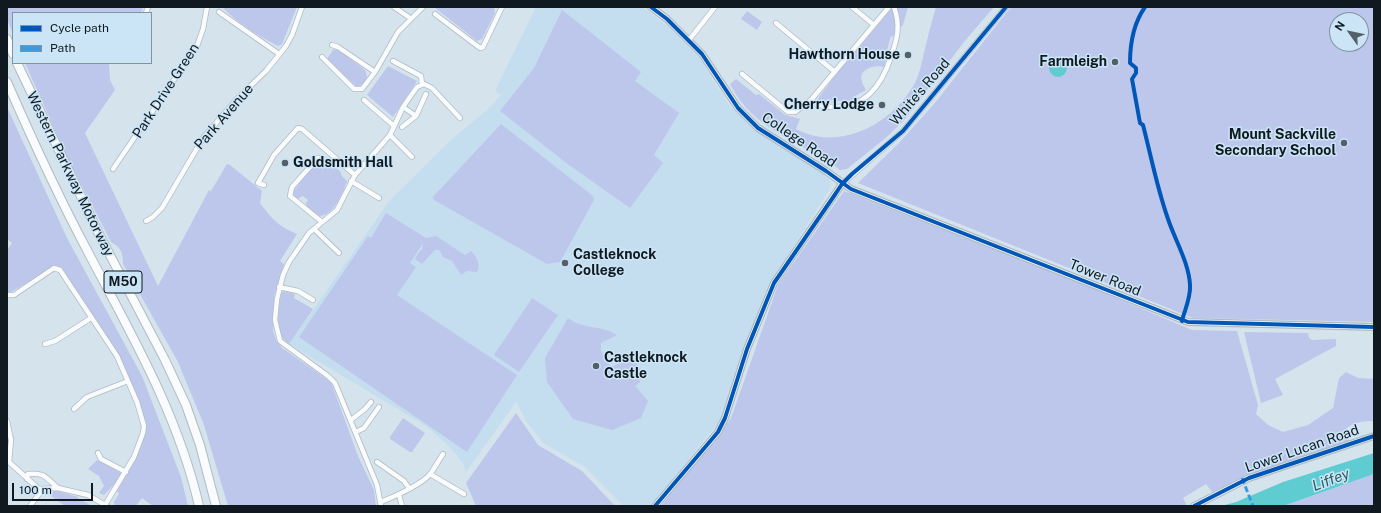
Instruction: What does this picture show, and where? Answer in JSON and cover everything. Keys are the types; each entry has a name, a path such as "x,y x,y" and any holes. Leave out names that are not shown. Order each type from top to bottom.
{"highway":[{"path":"7,39 12,52"},
{"name":"Western Parkway Motorway","path":"17,64 100,238 165,360 186,405 200,445 216,506"},
{"name":"Western Parkway Motorway","path":"7,82 56,188 144,357 169,412 183,449 199,506"}],"street":[{"name":"Park Drive Green","path":"114,170 197,46 203,29 207,7"},
{"name":"Park Avenue","path":"146,221 153,217 162,208 203,138 238,98 266,71 279,54 292,35 302,7"},
{"path":"394,7 410,18"},
{"path":"322,57 354,89 362,89 375,72 398,32 410,18 423,7"},
{"path":"435,14 480,48 483,47 501,7"},
{"name":"College Road","path":"651,7 667,19 689,40 710,65 734,103 753,122 770,136 826,170 842,184"},
{"path":"689,40 715,7"},
{"path":"852,7 874,25"},
{"path":"742,74 792,113 795,112 811,100 889,7"},
{"path":"811,100 816,104 840,108 863,99 874,91 885,74 896,40 899,27 894,7"},
{"name":"White's Road","path":"842,184 903,131 1006,7"},
{"path":"219,12 279,54"},
{"path":"776,23 835,72"},
{"path":"332,45 338,47 375,72"},
{"path":"393,61 421,76 422,84"},
{"path":"443,454 430,474 399,495 381,504 377,485 351,420 334,383 328,376 280,341 275,320 279,288 289,262 302,241 337,210 351,181 390,135 403,107 417,87 422,84 426,84 432,88 460,118"},
{"path":"402,127 416,116 426,94"},
{"path":"371,98 365,101 394,126"},
{"path":"403,107 416,116"},
{"path":"264,185 258,183 269,162 298,128 302,129 355,175"},
{"path":"390,135 412,157"},
{"path":"318,158 292,187 290,196 322,222"},
{"path":"351,181 379,198"},
{"path":"655,506 718,432 725,418 750,342 774,283 842,184"},
{"name":"Tower Road","path":"842,184 851,189 1188,322 1374,327"},
{"path":"314,229 339,253"},
{"path":"7,295 14,295 57,268 70,283 116,356 128,381 144,426 139,445 126,472 105,506 88,495 58,488 42,490 27,479 8,462 11,440 7,421"},
{"path":"279,288 298,291 312,300"},
{"path":"45,344 55,341 91,318"},
{"path":"74,409 87,397 128,381"},
{"path":"351,420 371,402"},
{"path":"356,432 364,428 379,407"},
{"name":"Lower Lucan Road","path":"1194,506 1249,478 1374,436"},
{"path":"98,453 101,459 126,472"},
{"path":"377,462 404,481 409,488"},
{"path":"27,479 28,474 42,475 50,478 58,488"},
{"path":"430,474 464,494"},
{"path":"30,506 42,490"},
{"path":"399,495 402,506"}],"shaded area":[{"path":"7,7 143,7 141,12 12,12 12,32 7,19"},
{"path":"222,7 297,7 282,44 278,46 248,29"},
{"path":"434,7 494,7 495,13 482,39 477,41"},
{"name":"Castleknock College","path":"536,7 643,7 671,29 700,59 729,105 751,126 824,174 830,181 831,187 771,283 741,354 720,421 650,506 623,506 585,467 543,443 528,424 516,402 466,472 463,463 448,445 426,426 289,344 390,200 451,140 487,110 501,95 495,91"},
{"path":"893,7 908,7 903,25 895,32 893,37 891,36 885,57 884,67 876,66 868,68 862,73 862,82 866,90 853,97 854,99 842,103 841,101 817,100 834,77"},
{"path":"936,7 994,7 964,42 906,118 888,136 847,169 840,170 779,134 765,124 740,100 730,84 736,79 756,95 759,94 785,115 800,119 796,129 813,136 831,137 848,135 865,129 881,121 895,109 907,96 916,81"},
{"name":"Farmleigh","path":"1011,7 1374,7 1374,322 1193,318 858,183 899,143 934,104"},
{"path":"562,10 641,72 635,81 679,113 654,155 663,163 630,208 569,165 500,111 534,68"},
{"path":"747,11 762,22 757,30 741,19"},
{"path":"337,49 365,70 368,80 360,86 356,86 327,59 333,50"},
{"path":"25,64 109,64 110,80 115,90 85,133 158,286 209,190 211,191 227,164 262,191 260,203 272,218 280,225 297,234 280,261 284,264 274,296 273,331 276,340 282,348 331,382 358,456 374,490 376,506 228,506 204,425 178,362 123,264 121,251 111,242 66,155"},
{"path":"388,66 417,81 393,117 367,95"},
{"path":"7,107 67,238 142,376 181,477 188,506 153,506 142,498 136,506 115,506 114,502 119,494 117,491 138,453 145,429 117,356 93,316 68,279 59,272 55,266 11,292 7,292 7,250 12,243 7,239"},
{"path":"501,124 593,196 594,200 560,262 547,264 434,200 433,197"},
{"path":"324,160 327,160 341,172 341,175 347,181 337,203 333,208 324,215 318,216 307,208 306,203 308,200 303,196 297,199 292,193 315,163 321,164"},
{"path":"844,191 1093,288 1192,330 1237,331 1258,405 1256,414 1268,425 1283,432 1308,425 1333,408 1339,378 1346,372 1358,378 1374,379 1374,421 1358,422 1348,427 1345,430 1349,441 1248,476 1212,492 1206,484 1183,498 1187,506 661,506 731,418 778,285"},
{"path":"386,213 426,238 436,236 465,255 471,251 477,259 479,266 477,272 467,271 461,275 452,261 443,257 439,250 435,250 422,264 415,259 422,249 423,243 410,263 416,267 397,295 517,375 467,452 299,337 368,236 371,238"},
{"path":"284,291 295,294 294,298 313,309 289,344 281,334 278,321 281,293"},
{"path":"532,298 558,315 519,372 494,355"},
{"path":"568,318 579,324 604,329 617,335 601,343 601,351 611,367 624,361 636,363 641,370 640,382 635,386 648,401 641,418 612,430 573,419 547,382 545,358"},
{"path":"1244,332 1308,333 1309,338 1312,340 1336,339 1336,346 1275,379 1283,395 1261,403"},
{"path":"516,413 538,445 582,471 615,506 476,506 466,483"},
{"path":"403,418 425,433 412,452 390,439"},
{"path":"97,460 121,473 120,478 104,495 99,493 104,486 99,476 88,469"},
{"path":"1374,474 1374,506 1283,506"},
{"path":"54,490 78,497 78,499 89,504 90,506 65,506 47,493"}],"water":[{"path":"1054,59 1062,59 1067,64 1065,75 1062,77 1054,77 1049,72 1049,64"},
{"name":"Liffey","path":"1374,453 1374,474 1283,506 1221,506 1236,502 1283,482"}],"marked path":[{"path":"1242,478 1253,506"}],"cycle path":[{"path":"651,7 667,19 702,54 738,108 758,128 826,171 851,189 1188,322 1374,327"},
{"path":"655,506 718,432 725,418 747,349 774,283 842,184 903,131 1006,7"},
{"path":"1145,7 1141,13 1133,34 1130,63 1136,68 1136,73 1132,79 1140,123 1143,125 1164,207 1189,277 1190,294 1182,321"},
{"path":"1194,506 1249,478 1374,436"}],"place":[{"name":"Hawthorn House","path":"908,55"},
{"name":"Farmleigh","path":"1115,62"},
{"name":"Cherry Lodge","path":"882,105"},
{"name":"Mount Sackville Secondary School","path":"1344,143"},
{"name":"Goldsmith Hall","path":"285,163"},
{"name":"Castleknock College","path":"565,263"},
{"name":"Castleknock Castle","path":"596,366"}]}
